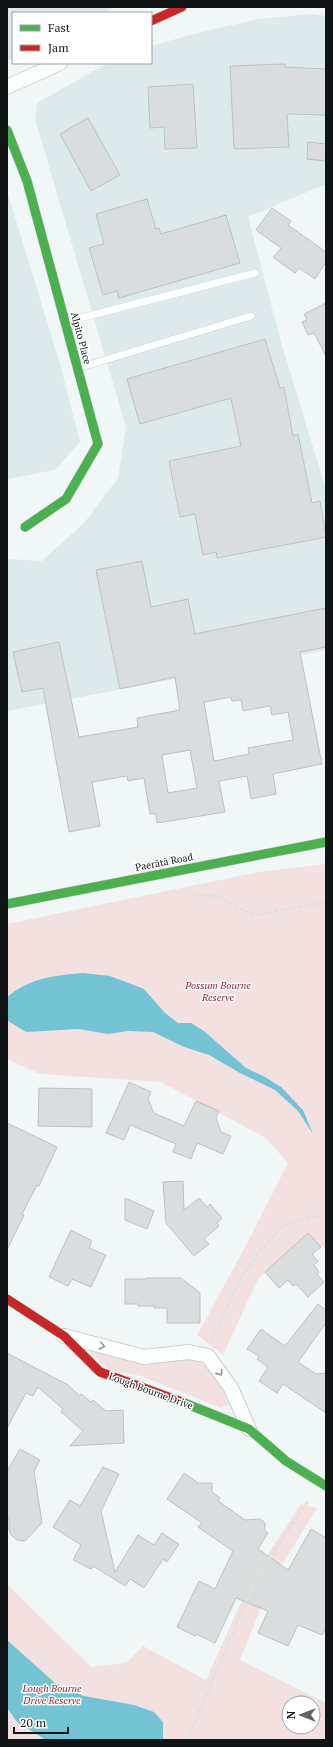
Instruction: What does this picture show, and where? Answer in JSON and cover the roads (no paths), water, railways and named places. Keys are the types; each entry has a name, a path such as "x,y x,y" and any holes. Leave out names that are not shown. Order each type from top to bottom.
{"street":[{"path":"152,21 178,8"},
{"path":"7,87 58,64"},
{"name":"Alpito Place","path":"7,130 27,181 98,444 66,499 25,527"},
{"name":"Paerātā Road","path":"7,904 326,842"},
{"name":"Lough Bourne Drive","path":"7,1299 64,1336 100,1372 162,1394 249,1429 286,1461 326,1486"},
{"name":"Lough Bourne Drive","path":"64,1336 144,1357 189,1352 208,1356 231,1388 249,1429"}],"lane":[{"path":"65,322 255,272"},
{"path":"78,368 251,316"}],"water":[{"path":"83,973 110,976 144,989 165,1013 178,1023 191,1023 204,1031 246,1068 281,1087 303,1110 313,1134 298,1111 275,1090 240,1073 209,1055 184,1047 153,1032 128,1031 108,1034 78,1029 26,1032 8,1021 7,997 16,990 34,981 62,975"},
{"path":"7,1640 55,1683 84,1696 134,1705 154,1712 163,1722 163,1740 46,1740 17,1722 7,1708"}],"park label":[{"name":"Possum Bourne Reserve","path":"218,990"},
{"name":"Lough Bourne Drive Reserve","path":"52,1694"}]}
